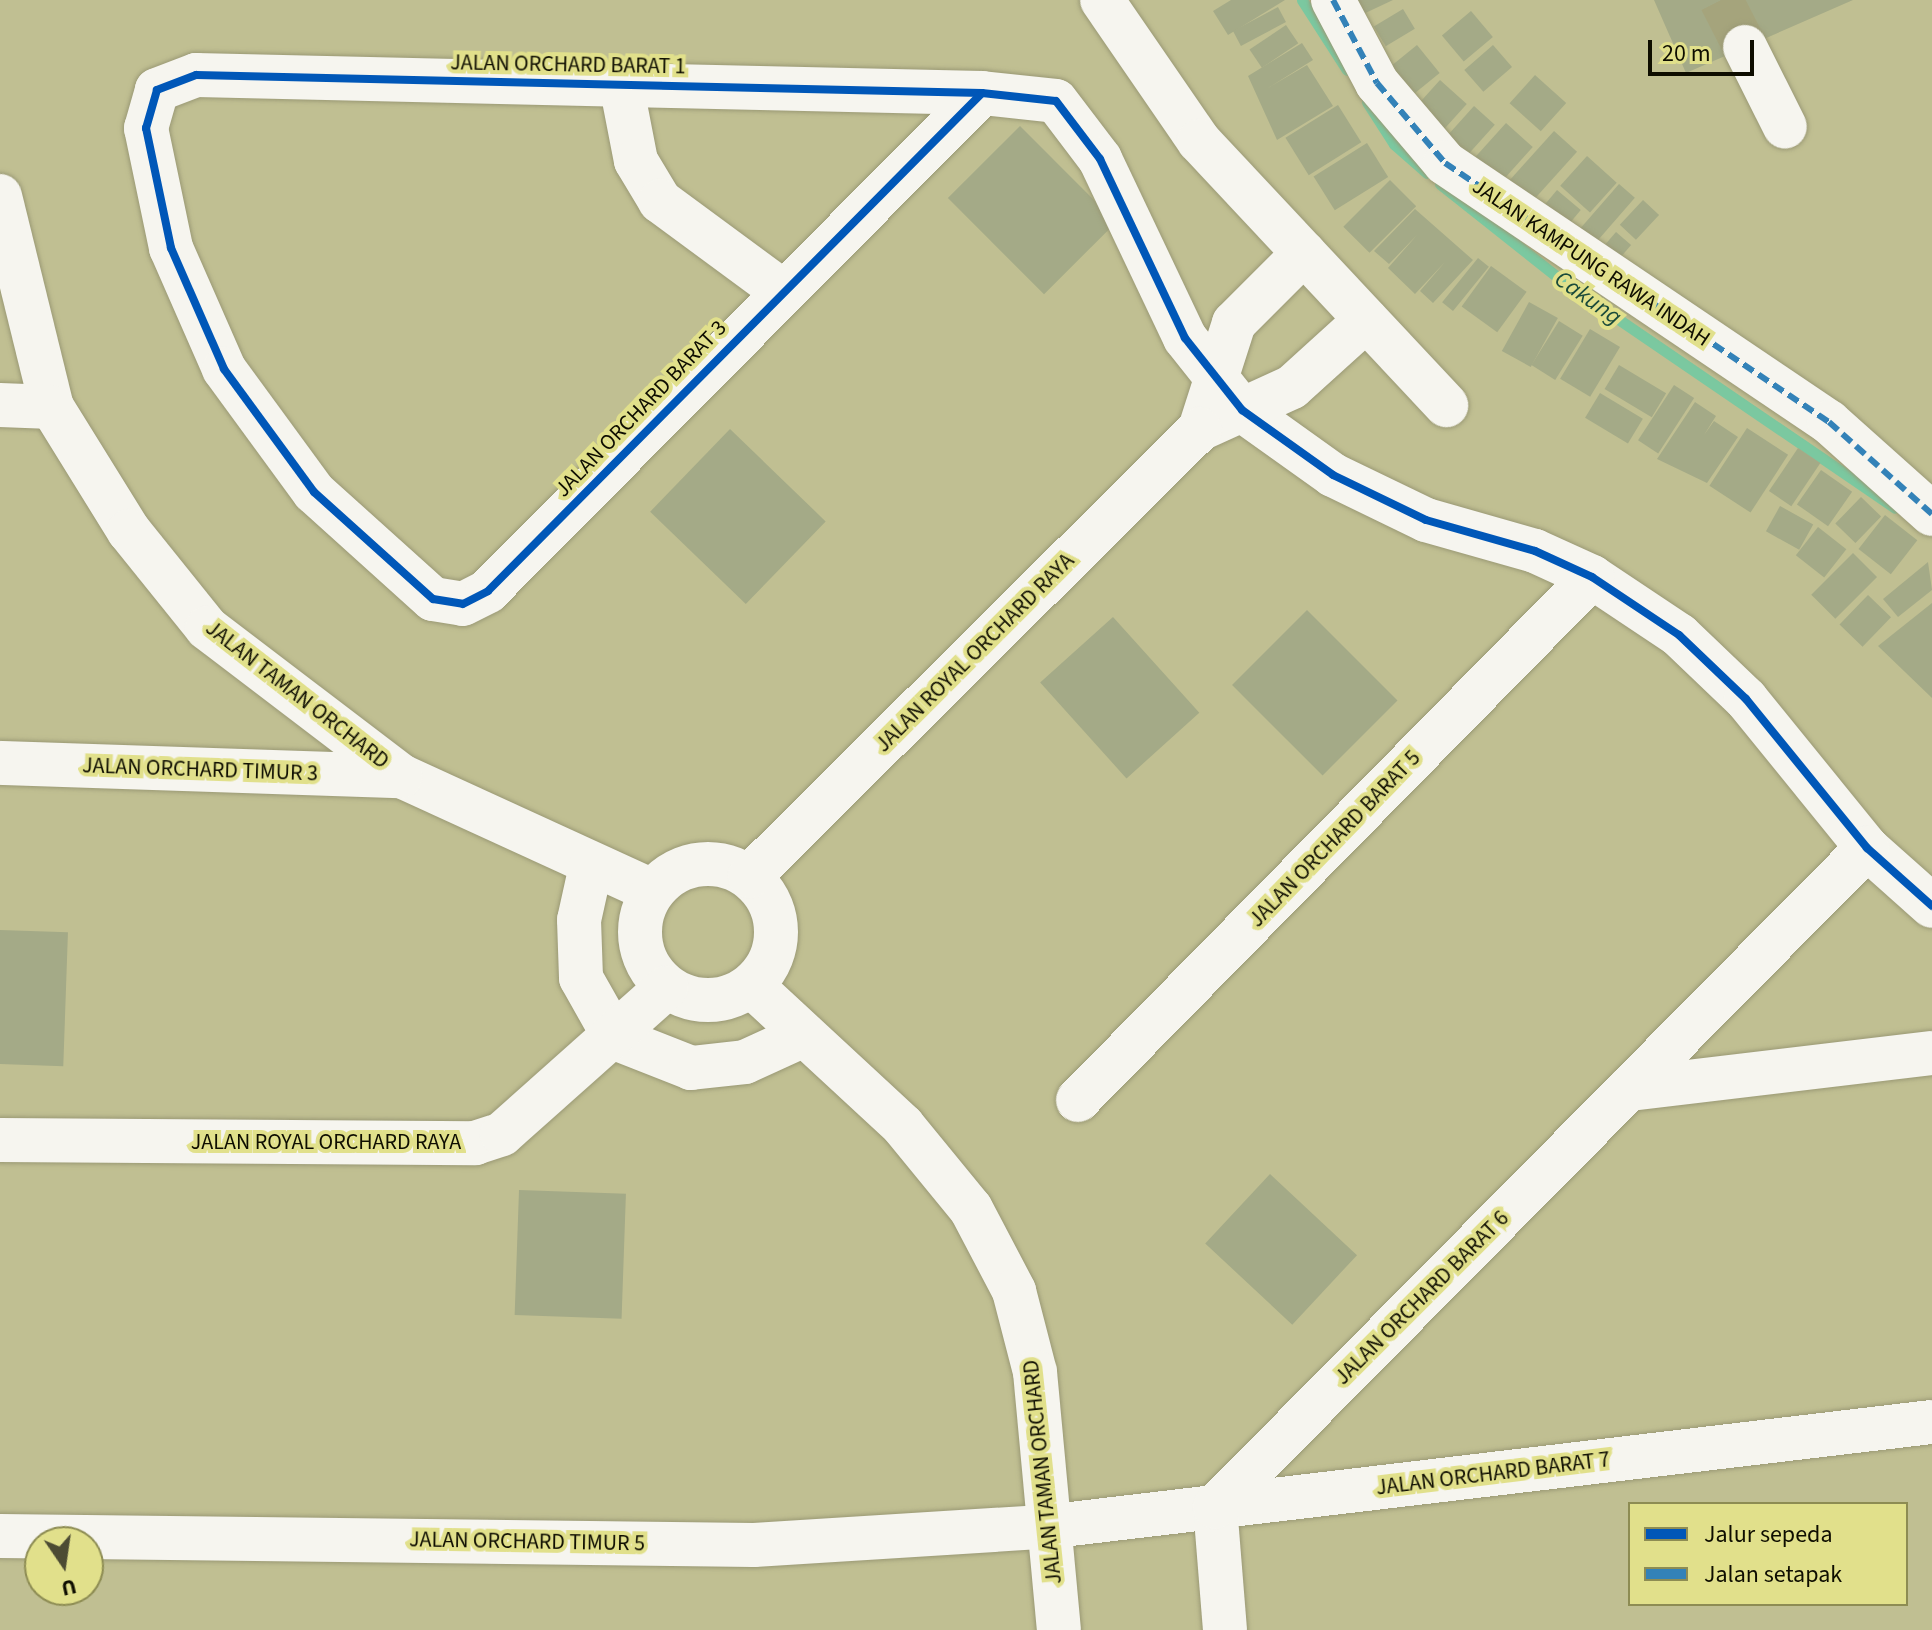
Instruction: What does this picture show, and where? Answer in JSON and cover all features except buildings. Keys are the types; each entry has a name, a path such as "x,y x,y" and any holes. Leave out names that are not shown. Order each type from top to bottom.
{"street":[{"path":"1102,0 1199,141 1446,405"},
{"name":"JALAN KAMPUNG RAWA INDAH","path":"1333,0 1377,83 1445,163 1829,422 1932,514"},
{"path":"1745,47 1785,127"},
{"name":"JALAN ORCHARD BARAT 1","path":"157,90 196,75 982,93"},
{"path":"621,84 636,161 660,201 782,291"},
{"name":"JALAN ORCHARD BARAT 3","path":"157,90 146,128 171,248 224,369 314,492 433,599 463,604 488,591 782,291 982,93"},
{"path":"982,93 1030,94 1056,101 1069,114 1100,159 1185,338 1242,410 1333,475 1412,514 1592,577 1679,635 1746,699 1867,848 1932,906"},
{"name":"JALAN TAMAN ORCHARD","path":"0,196 52,407 129,531 207,628 401,776 591,866 652,891"},
{"path":"1200,429 1213,375 1234,323 1304,253"},
{"name":"JALAN ROYAL ORCHARD RAYA","path":"750,876 1200,429 1292,387 1366,320"},
{"path":"0,405 52,407"},
{"name":"JALAN ORCHARD BARAT 5","path":"1078,1100 1592,577"},
{"name":"JALAN ORCHARD TIMUR 3","path":"0,763 401,776"},
{"name":"JALAN ORCHARD BARAT 6","path":"1199,1509 1629,1089 1867,848"},
{"path":"704,865 750,876 775,910 775,951 752,986 725,999 694,1000 666,988 644,960 639,924 652,891 681,868 704,865"},
{"path":"591,866 579,920 581,978 615,1038 691,1068 745,1062 804,1035"},
{"name":"JALAN TAMAN ORCHARD","path":"752,986 923,1150 971,1209 1014,1291 1068,1524 1059,1630"},
{"name":"JALAN ROYAL ORCHARD RAYA","path":"0,1140 475,1143 502,1134 615,1038 666,988"},
{"path":"1629,1089 1932,1053"},
{"name":"JALAN ORCHARD BARAT 7","path":"1068,1524 1932,1422"},
{"path":"1199,1509 1225,1630"},
{"name":"JALAN ORCHARD TIMUR 5","path":"0,1536 754,1545 1068,1524"}],"waterway":[{"name":"Cakung","path":"1302,0 1347,70"},
{"name":"Cakung","path":"1367,102 1394,144 1427,173"},
{"name":"Cakung","path":"1440,184 1561,280 1895,508"}],"tunnel":[{"path":"1721,0 1745,47"}],"marked path":[{"path":"1333,0 1377,83 1445,163 1829,422 1932,514"}],"cycle path":[{"path":"982,93 196,75 157,90 146,128 171,248 224,369 314,492 433,599 463,604 488,591 982,93 1056,101 1100,159 1185,338 1242,410 1333,475 1426,520 1535,551 1592,577 1679,635 1746,699 1867,848 1932,906"}]}
